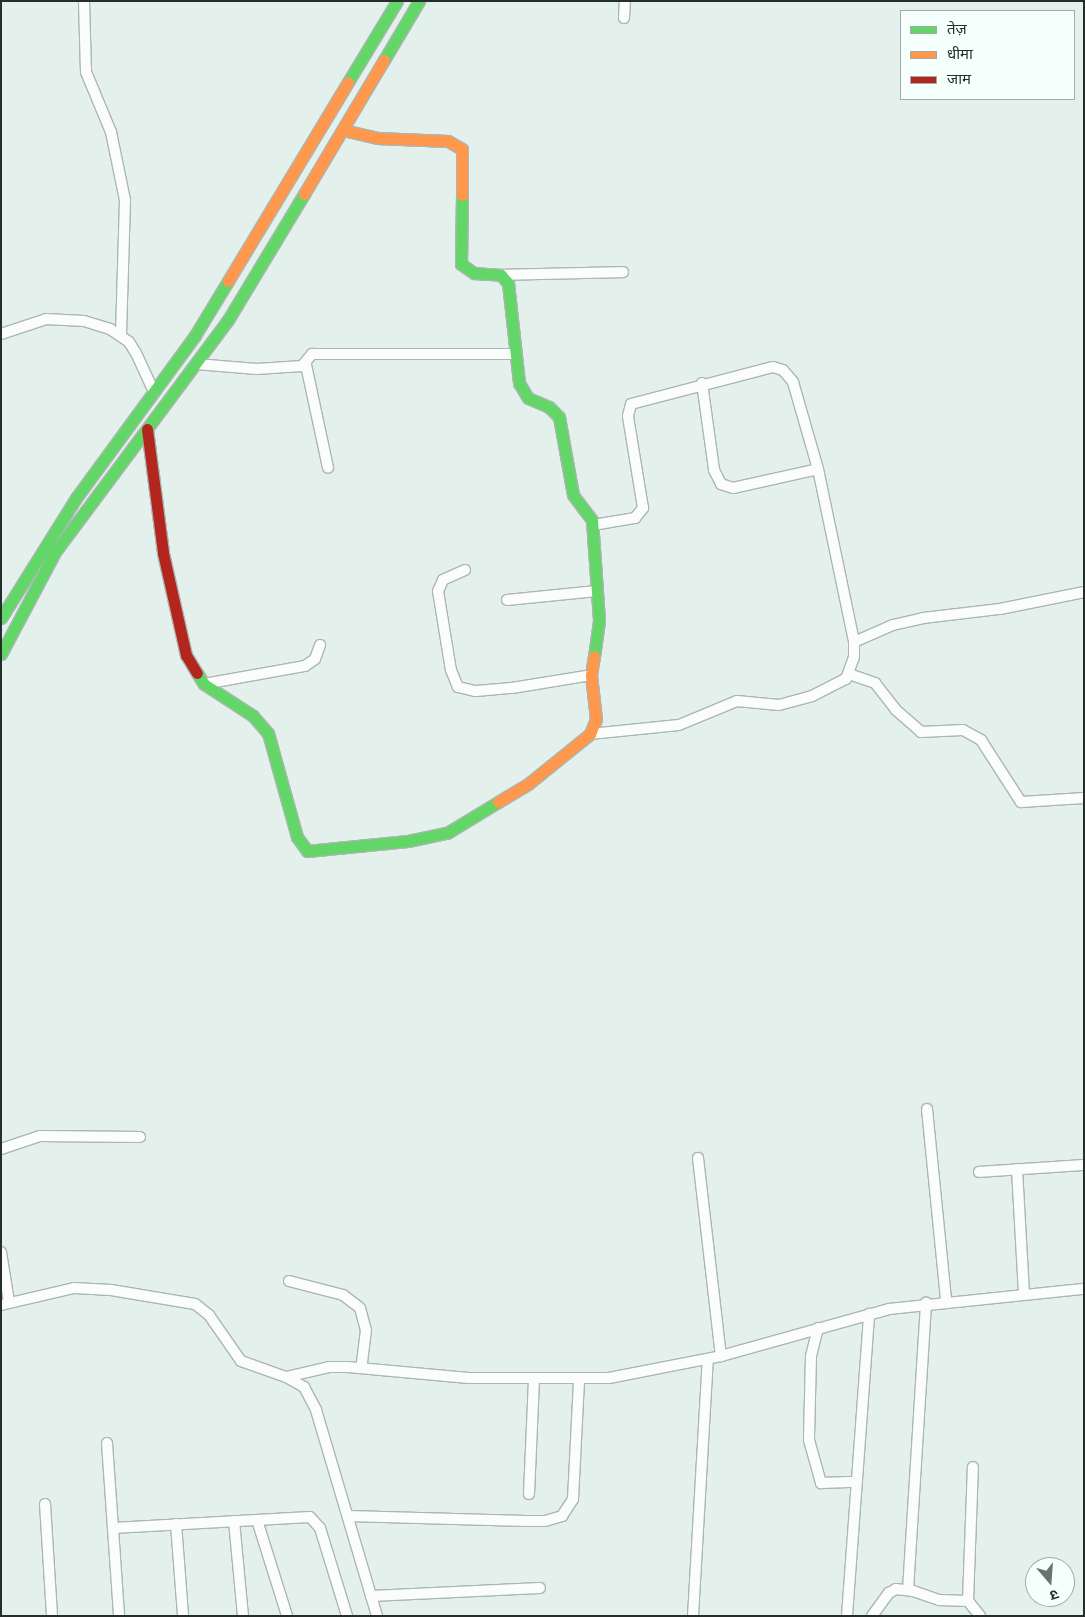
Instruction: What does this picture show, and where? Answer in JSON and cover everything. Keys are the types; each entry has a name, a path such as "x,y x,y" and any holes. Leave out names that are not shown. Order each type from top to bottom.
{"main road":[{"path":"1,618 76,498 194,337 396,1"},
{"path":"1,654 55,552 228,320 419,1"},
{"path":"147,429 157,513 176,617 186,655 204,684 253,716 268,733 301,846 315,852 446,833 528,784 590,734 596,719 592,675 598,633 592,525 588,512 576,500 570,486 559,417 523,391 514,354 510,290 501,275 474,273 461,264 464,155 459,145 448,141 377,138 343,130"}],"street":[{"path":"84,1 86,72 111,132 125,200 122,336"},
{"path":"624,18 625,1"},
{"path":"501,275 623,272"},
{"path":"1,334 32,322 63,318 93,324 122,336 136,353 154,392"},
{"path":"328,468 306,365 307,357 312,354 514,354"},
{"path":"196,364 240,369 306,365"},
{"path":"590,734 679,725 737,702 771,705 788,703 840,684 849,674 854,657 854,642 818,469 793,382 783,370 759,369 631,404 628,416 643,508 636,518 592,525"},
{"path":"702,384 714,470 721,484 733,488 818,469"},
{"path":"465,570 443,580 438,591 451,670 458,687 476,691 512,688 592,675"},
{"path":"506,600 597,591"},
{"path":"854,642 893,625 923,618 1000,609 1084,592"},
{"path":"204,684 305,666 315,659 320,645"},
{"path":"849,674 875,683 896,710 921,732 963,730 972,733 981,740 1021,802 1084,798"},
{"path":"927,1109 946,1301"},
{"path":"1,1150 40,1136 140,1137"},
{"path":"698,1158 721,1356"},
{"path":"979,1172 1084,1165"},
{"path":"1017,1169 1024,1294"},
{"path":"1,1252 5,1304 54,1291 93,1288 195,1304 209,1315 241,1361 286,1377 304,1387 312,1400 377,1616"},
{"path":"289,1281 343,1296 360,1308 366,1330 361,1368"},
{"path":"286,1377 329,1368 361,1368 468,1378 579,1379 634,1375 721,1356 869,1314 926,1303 1084,1289"},
{"path":"908,1590 926,1303"},
{"path":"847,1616 869,1314"},
{"path":"818,1328 811,1356 809,1440 820,1481 856,1482"},
{"path":"693,1616 708,1359"},
{"path":"529,1494 534,1379"},
{"path":"348,1516 526,1521 545,1521 562,1516 573,1499 579,1379"},
{"path":"107,1442 119,1616"},
{"path":"973,1467 968,1601 980,1616"},
{"path":"45,1504 52,1616"},
{"path":"113,1528 310,1517 315,1520 347,1616"},
{"path":"257,1520 287,1616"},
{"path":"234,1521 243,1616"},
{"path":"176,1524 183,1616"},
{"path":"371,1596 540,1588"},
{"path":"872,1616 892,1590 908,1590 938,1600 968,1601"}],"traffic: fast":[{"path":"348,82 397,1"},
{"path":"384,60 419,1"},
{"path":"1,654 55,552 228,320 304,194"},
{"path":"462,195 461,264 474,273 501,275 508,283 519,383 528,398 549,407 559,417 573,495 592,520 599,621 594,656"},
{"path":"1,618 76,498 194,337 228,281"},
{"path":"197,673 204,684 253,716 268,733 297,837 307,851 408,841 447,833 498,802"}],"traffic: slow":[{"path":"304,194 384,60"},
{"path":"228,281 348,82"},
{"path":"343,130 377,138 448,141 462,149 462,195"},
{"path":"498,802 528,784 590,734 596,719 591,675 594,656"}],"traffic: jam":[{"path":"147,429 163,553 186,655 197,673"}]}
